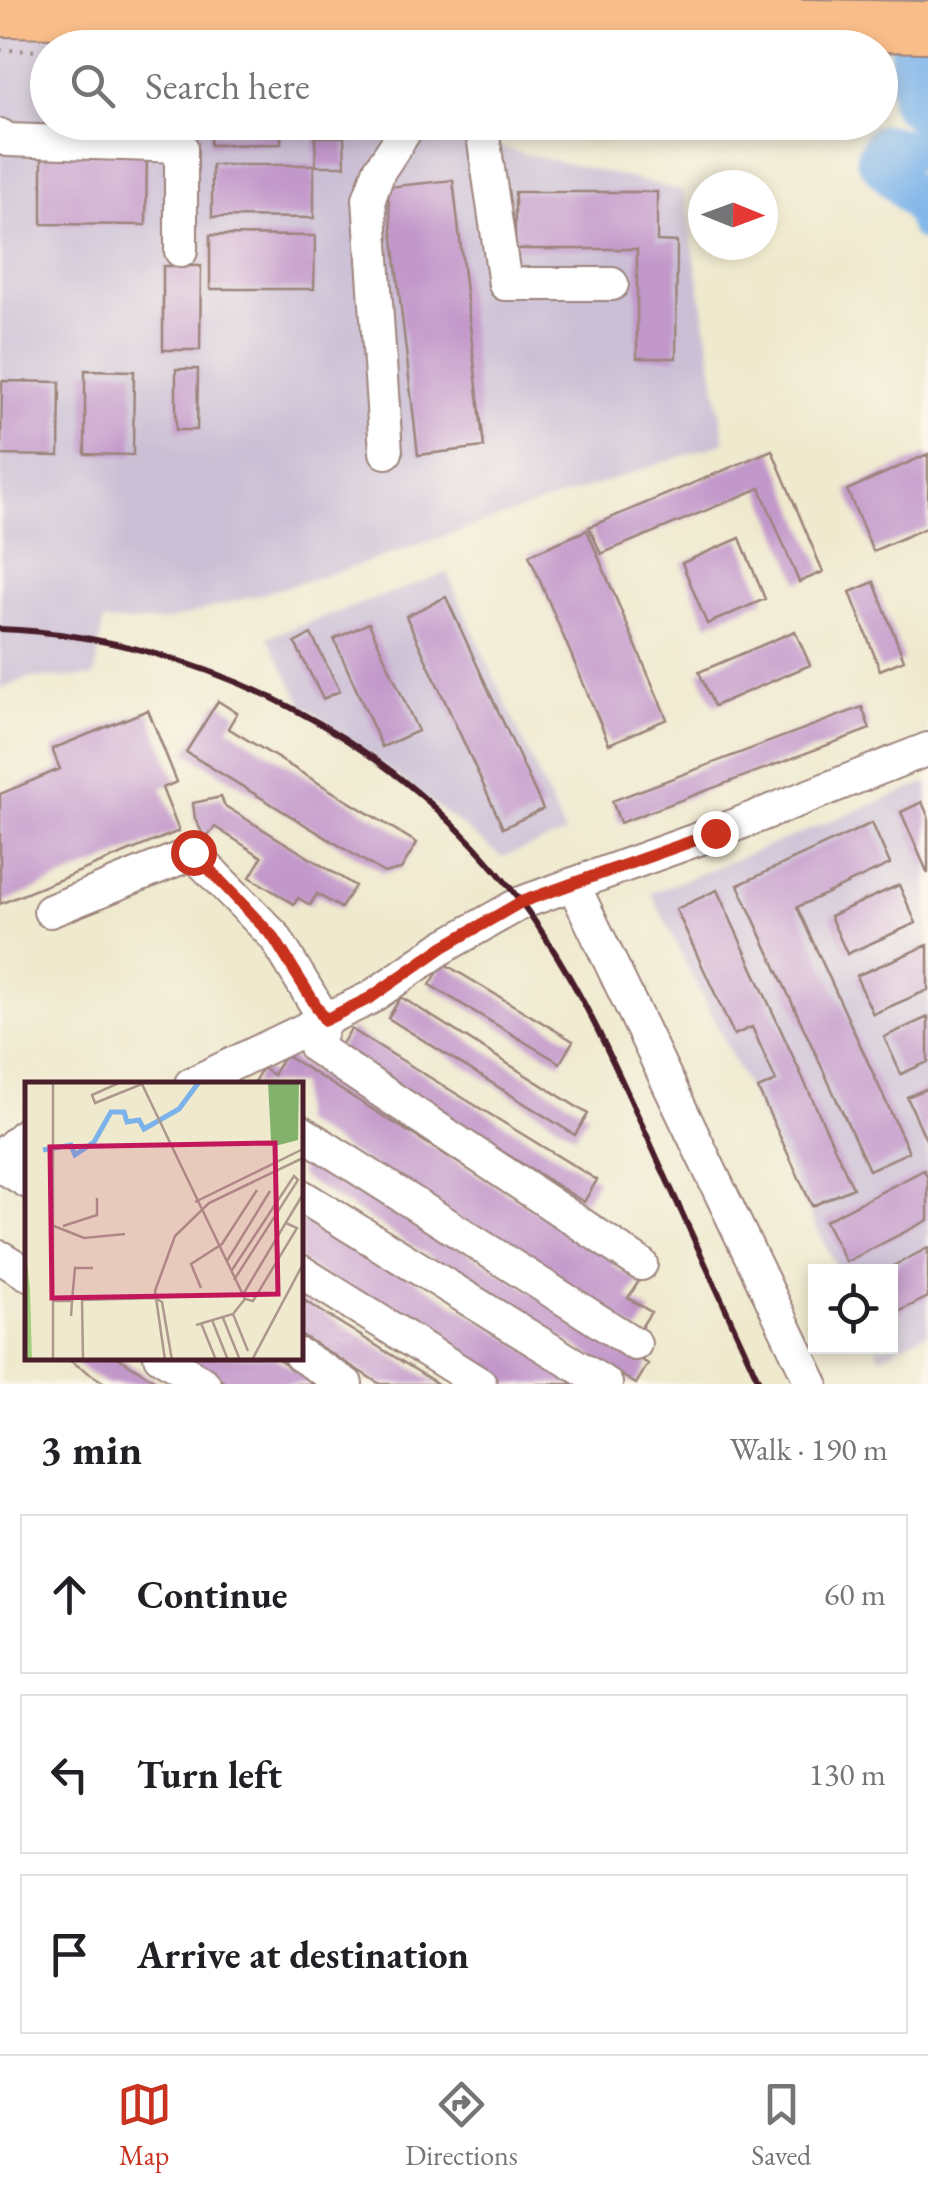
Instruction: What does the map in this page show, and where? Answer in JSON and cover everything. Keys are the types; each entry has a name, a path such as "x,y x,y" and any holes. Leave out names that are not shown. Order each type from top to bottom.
{"highway":[{"path":"0,11 383,30"},
{"path":"629,30 928,28"}],"lane":[{"path":"0,134 7,140 181,146 181,251"},
{"path":"386,452 369,199 379,172 399,140"},
{"path":"483,140 504,284 612,284"},
{"path":"210,1081 370,998 443,947 521,902 715,833 928,750"},
{"path":"50,910 193,852 274,938 325,1020"},
{"path":"572,884 812,1384"},
{"path":"325,1020 316,1047 641,1264"},
{"path":"302,1132 635,1344"},
{"path":"0,1157 25,1135"},
{"path":"0,1165 25,1180"},
{"path":"302,1196 606,1384"},
{"path":"0,1257 25,1272"},
{"path":"302,1272 480,1384"},
{"path":"302,1356 346,1384"},
{"path":"165,1359 204,1384"}],"path":[{"path":"0,50 30,50"}],"shaded area":[{"path":"0,25 385,30 30,30 30,140 468,140 684,191 688,260 695,260 725,442 341,571 163,622 103,622 95,677 28,678 0,690"},
{"path":"447,573 565,834 502,857 303,704 267,637"},
{"path":"928,782 928,1332 898,1348 898,1264 835,1264 651,893"}],"building":[{"path":"210,140 281,140 281,144 210,145"},
{"path":"315,140 344,140 345,166 316,166"},
{"path":"42,152 147,152 146,225 42,224"},
{"path":"212,165 314,165 314,218 212,217"},
{"path":"453,180 484,447 418,455 387,187"},
{"path":"515,192 657,192 657,241 677,242 676,358 637,358 637,249 515,249"},
{"path":"210,235 315,236 314,289 210,289"},
{"path":"163,266 201,266 200,350 163,350"},
{"path":"176,369 198,369 197,430 176,430"},
{"path":"85,370 134,371 133,455 85,454"},
{"path":"2,381 60,382 59,456 1,455"},
{"path":"772,450 823,572 799,582 760,488 601,554 589,527"},
{"path":"928,454 928,527 873,551 847,490"},
{"path":"587,530 667,719 609,744 529,555"},
{"path":"740,538 765,599 707,624 682,563"},
{"path":"874,582 904,660 880,670 850,592"},
{"path":"446,597 543,809 503,828 406,616"},
{"path":"369,623 418,731 382,747 334,639"},
{"path":"795,631 810,665 714,706 699,672"},
{"path":"311,634 340,691 323,699 295,643"},
{"path":"218,701 237,713 228,728 417,843 401,869 384,873 186,752"},
{"path":"862,707 870,729 620,823 612,801"},
{"path":"148,710 177,782 162,788 179,831 0,904 0,794 60,769 52,749"},
{"path":"221,797 225,806 355,886 341,908 317,894 310,905 298,898 294,904 250,877 262,857 215,827 205,838 195,819 193,803"},
{"path":"922,802 928,816 928,874 901,812"},
{"path":"872,823 890,864 797,907 909,1152 869,1170 738,885"},
{"path":"899,885 916,923 847,954 830,916"},
{"path":"717,890 853,1188 812,1206 758,1089 776,1081 752,1027 734,1035 676,909"},
{"path":"928,945 928,990 873,1014 856,976"},
{"path":"443,963 573,1041 560,1063 430,985"},
{"path":"401,997 588,1114 575,1135 388,1018"},
{"path":"928,1017 928,1062 901,1074 884,1037"},
{"path":"351,1029 597,1180 584,1202 338,1050"},
{"path":"285,1055 616,1261 613,1266 639,1281 628,1298 651,1312 638,1332 302,1122 302,1082 254,1082 262,1068 273,1075"},
{"path":"928,1088 928,1144 907,1097"},
{"path":"302,1148 648,1364 636,1384 302,1177"},
{"path":"924,1170 928,1179 928,1220 846,1262 825,1221"},
{"path":"302,1209 583,1384 498,1384 302,1262"},
{"path":"928,1248 928,1297 898,1312 898,1264"},
{"path":"302,1299 438,1384 380,1384 302,1335"},
{"path":"68,1359 121,1359 160,1384 106,1384"},
{"path":"188,1359 278,1359 317,1384 227,1384"}],"waterway":[{"path":"909,0 910,103 928,113"},
{"path":"928,148 911,150 883,144 876,158 919,204 928,222"}],"railway":[{"path":"0,629 75,636 149,652 221,676 290,707 356,746 417,792 472,844 542,931 578,993 760,1384"}],"route":[{"path":"193,852 274,938 325,1020 370,998 443,947 521,902 715,833"}]}
